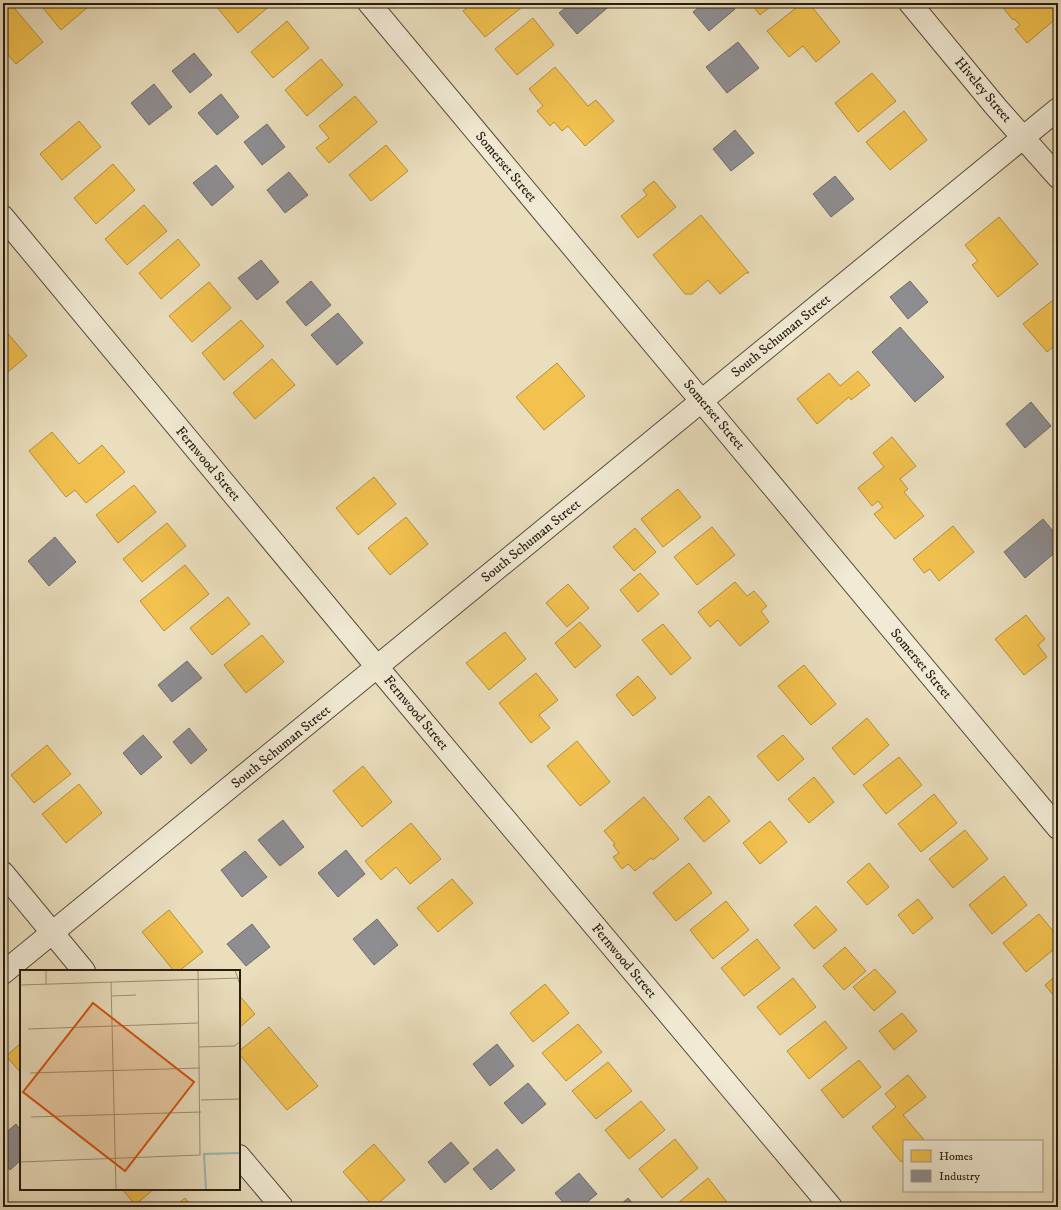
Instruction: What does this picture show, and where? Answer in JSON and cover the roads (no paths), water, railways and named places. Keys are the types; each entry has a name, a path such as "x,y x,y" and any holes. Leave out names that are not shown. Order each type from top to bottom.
{"street":[{"name":"Somerset Street","path":"369,3 1058,828"},
{"name":"Hiveley Street","path":"910,3 996,107 1058,177"},
{"name":"South Schuman Street","path":"3,973 53,934 378,668 702,400 1058,109"},
{"name":"Fernwood Street","path":"3,217 378,668 831,1207"},
{"path":"3,873 83,970"},
{"path":"240,1157 282,1207"}]}
